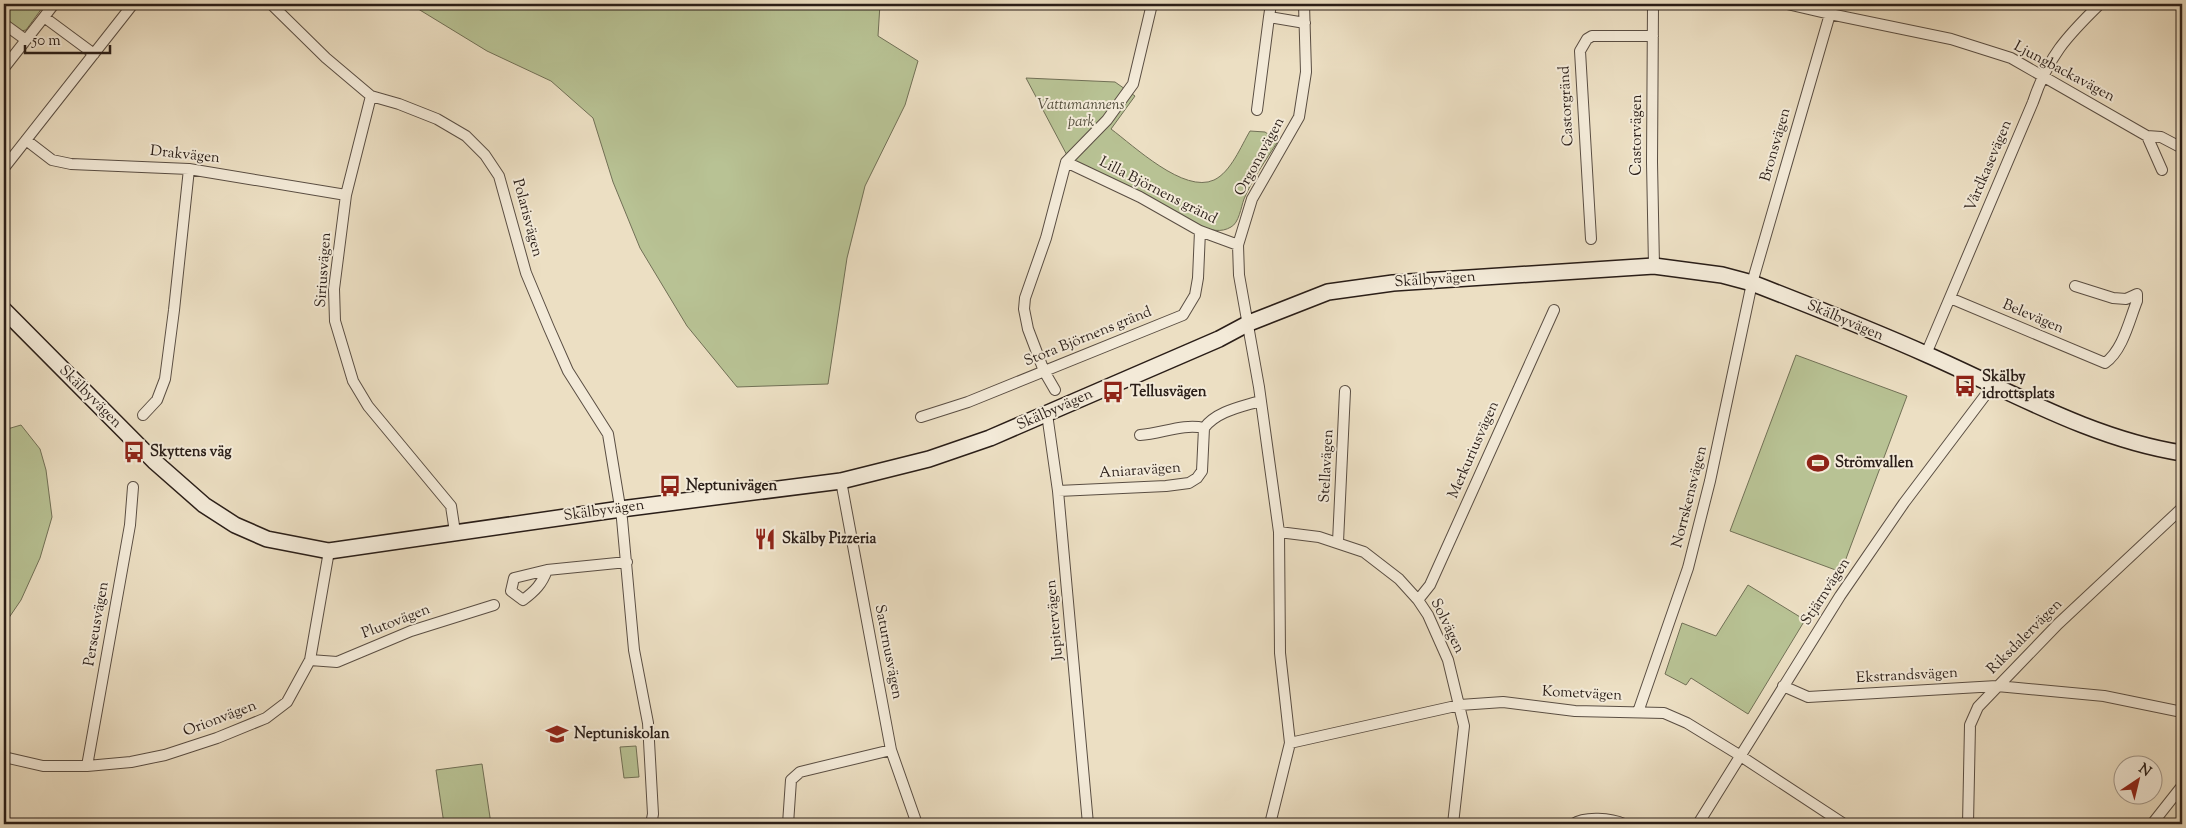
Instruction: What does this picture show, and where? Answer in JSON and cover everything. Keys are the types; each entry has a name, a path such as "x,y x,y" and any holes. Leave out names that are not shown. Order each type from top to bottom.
{"street":[{"path":"4,68 54,4"},
{"path":"4,168 134,4"},
{"name":"Polarisvägen","path":"271,4 326,58 370,96 398,104 437,119 466,136 485,155 500,176 526,273 549,328 568,371 608,434 621,509"},
{"path":"1055,390 1044,371 1025,320 1024,303 1046,238 1066,162 1107,120 1133,84 1152,4"},
{"path":"1257,110 1271,4"},
{"name":"Orgonavägen","path":"1249,322 1239,275 1238,245 1252,199 1299,117 1306,72 1304,4"},
{"name":"Castorvägen","path":"1653,4 1652,162 1654,266"},
{"name":"Ljungbackavägen","path":"1787,4 1952,39 2011,58 2042,74 2147,136 2160,137 2182,148"},
{"name":"Vårdkasevägen","path":"1926,354 2033,102 2042,74 2067,36 2100,4"},
{"name":"Bronsvägen","path":"1752,283 1830,14"},
{"path":"44,17 94,54"},
{"path":"1269,17 1305,23"},
{"path":"4,24 26,40"},
{"name":"Castorgränd","path":"1591,239 1580,51 1587,39 1592,36 1653,36"},
{"name":"Siriusvägen","path":"370,96 346,195 334,289 335,321 351,373 368,406 450,506 456,532"},
{"path":"2142,146 2147,136"},
{"path":"2147,136 2162,170"},
{"name":"Drakvägen","path":"26,140 52,160 71,164 189,168 346,195"},
{"name":"Lilla Björnens gränd","path":"1066,162 1140,197 1200,231 1238,245"},
{"path":"143,415 157,400 164,379 174,310 189,168"},
{"name":"Stora Björnens gränd","path":"922,417 968,402 1183,315 1195,295 1198,278 1200,231"},
{"name":"Skälbyvägen","path":"4,310 154,461 204,505 235,525 267,539 329,551 621,509 841,481 929,459 990,438 1219,339 1249,322 1328,292 1383,284 1654,266 1722,275 1752,283 1926,354 2076,422 2143,445 2182,453"},
{"name":"Norrskensvägen","path":"1638,712 1688,568 1710,481 1752,283"},
{"name":"Belevägen","path":"1950,298 2105,363 2114,356 2137,301 2137,294 2126,299 2113,298 2075,286"},
{"name":"Merkuriusvägen","path":"1418,600 1430,585 1554,310"},
{"path":"1249,322 1279,532 1280,653 1290,742 1270,824"},
{"name":"Stjärnvägen","path":"1698,824 1741,758 1783,686 1840,596 1904,503 1993,385"},
{"name":"Stellavägen","path":"1338,542 1345,391"},
{"path":"1140,435 1154,435 1196,426 1204,428 1213,417 1260,400"},
{"name":"Jupitervägen","path":"1047,414 1058,491 1088,824"},
{"name":"Aniaravägen","path":"1058,491 1166,486 1189,482 1197,478 1202,471 1204,428"},
{"name":"Saturnusvägen","path":"841,481 891,750 917,824"},
{"name":"Perseusvägen","path":"86,766 130,525 133,487"},
{"name":"Riksdalervägen","path":"1968,824 1970,725 1978,707 2058,624 2182,508"},
{"path":"621,509 634,650 648,723 653,814 651,824"},
{"name":"Solvägen","path":"1279,532 1319,537 1364,552 1399,579 1418,600 1428,615 1448,660 1464,726 1453,824"},
{"name":"Orionvägen","path":"4,758 43,766 86,766 131,762 165,755 217,738 266,718 287,702 310,660 329,551"},
{"path":"547,570 627,562"},
{"name":"Plutovägen","path":"310,660 337,662 411,631 494,605"},
{"name":"Ekstrandsvägen","path":"1783,686 1808,697 1997,686 2104,696 2182,712"},
{"name":"Kometvägen","path":"1290,742 1460,705 1503,702 1575,711 1664,713 1687,724 1844,824"},
{"path":"788,824 791,780 800,772 891,750"},
{"path":"2152,824 2182,786"},
{"path":"1573,824 1582,819 1624,824"}],"green space":[{"path":"4,4 45,4 26,30 16,32 4,22"},
{"path":"410,4 880,4 878,36 918,61 905,105 865,186 847,258 828,384 737,387 687,326 640,248 613,182 593,118 551,81 487,51"},
{"name":"Vattumannens park","path":"1026,78 1115,82 1135,96 1111,129 1160,166 1188,180 1202,183 1214,180 1220,176 1235,158 1250,131 1265,132 1278,141 1251,184 1234,225 1224,230 1208,229 1069,159"},
{"name":"Strömvallen","path":"1796,355 1907,396 1841,572 1730,531"},
{"path":"21,425 40,449 46,470 52,517 40,558 21,600 4,625 4,430"},
{"path":"1748,585 1805,620 1748,714 1691,678 1686,685 1665,674 1682,623 1716,636"},
{"path":"636,746 639,777 624,778 620,747"},
{"path":"482,764 491,824 444,824 436,770"}],"place":[{"name":"Skälby idrottsplats","path":"1965,386"},
{"name":"Tellusvägen","path":"1113,392"},
{"name":"Skyttens väg","path":"134,452"},
{"name":"Strömvallen","path":"1818,463"},
{"name":"Neptunivägen","path":"670,486"},
{"name":"Skälby Pizzeria","path":"765,539"},
{"name":"Neptuniskolan","path":"557,734"}]}
